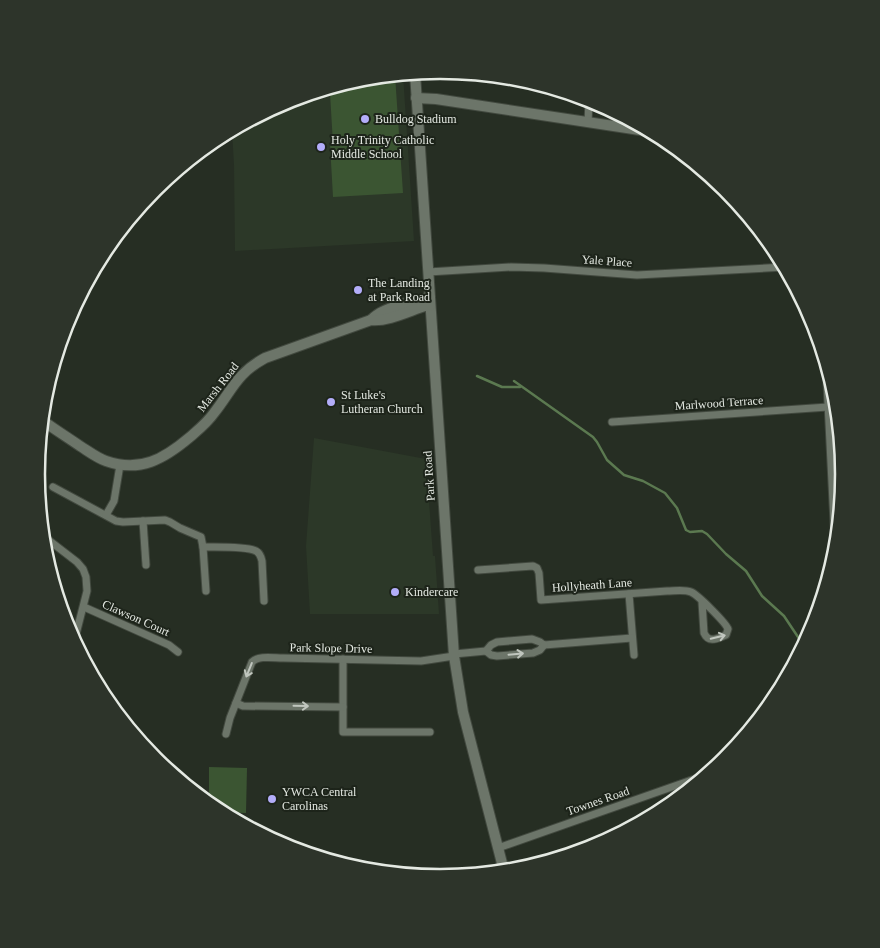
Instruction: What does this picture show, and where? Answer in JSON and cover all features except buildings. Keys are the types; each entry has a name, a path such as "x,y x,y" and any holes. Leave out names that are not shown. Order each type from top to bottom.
{"main road":[{"name":"Park Road","path":"415,80 454,655 463,712 502,864"},
{"path":"416,98 436,99 633,129"},
{"name":"Marsh Road","path":"48,424 104,461 120,465 148,463 169,454 210,419 243,373 265,358 371,320 384,320 425,306 430,302"}],"street":[{"path":"588,123 589,108"},
{"name":"Yale Place","path":"428,272 544,268 637,275 776,267"},
{"path":"828,401 833,509"},
{"name":"Marlwood Terrace","path":"612,422 828,407"},
{"path":"106,515 114,501 120,465"},
{"path":"53,487 116,521 165,520 201,537 206,591"},
{"path":"143,521 146,565"},
{"path":"51,542 77,562 83,569 87,581 88,591 77,630"},
{"path":"203,547 229,547 256,551 261,557 264,601"},
{"name":"Hollyheath Lane","path":"478,570 533,566 540,573 541,600 680,590 690,592 698,597 727,626 726,635 714,640 706,637 704,633 702,602"},
{"path":"629,594 634,654"},
{"name":"Clawson Court","path":"84,607 169,645 178,652"},
{"path":"544,645 540,650 533,653 498,656 486,651 497,642 532,639 544,645 632,638"},
{"name":"Park Slope Drive","path":"226,734 230,718 252,662 255,659 422,661 486,651"},
{"path":"343,659 343,732 430,732"},
{"path":"236,703 243,706 343,707"},
{"name":"Townes Road","path":"498,848 686,782"}],"shaded area":[{"name":"Holy Trinity Catholic Middle School","path":"403,81 414,241 235,251 232,139 265,120 289,109 338,92"},
{"path":"314,438 426,459 439,614 310,614 306,546"}],"green space":[{"name":"Bulldog Stadium","path":"395,81 403,193 333,197 330,144 333,144 330,95"},
{"path":"209,767 247,768 246,813 237,813 209,793"}],"waterway":[{"path":"477,376 502,387 520,387"},
{"path":"514,381 593,437 607,460 624,475 643,481 665,493 677,508 686,530 690,532 702,531 707,534 746,571 762,596 784,616 799,638"}],"place":[{"name":"Bulldog Stadium","path":"365,119"},
{"name":"Holy Trinity Catholic Middle School","path":"321,147"},
{"name":"The Landing at Park Road","path":"358,290"},
{"name":"St Luke's Lutheran Church","path":"331,402"},
{"name":"Kindercare","path":"395,592"},
{"name":"YWCA Central Carolinas","path":"272,799"}]}
